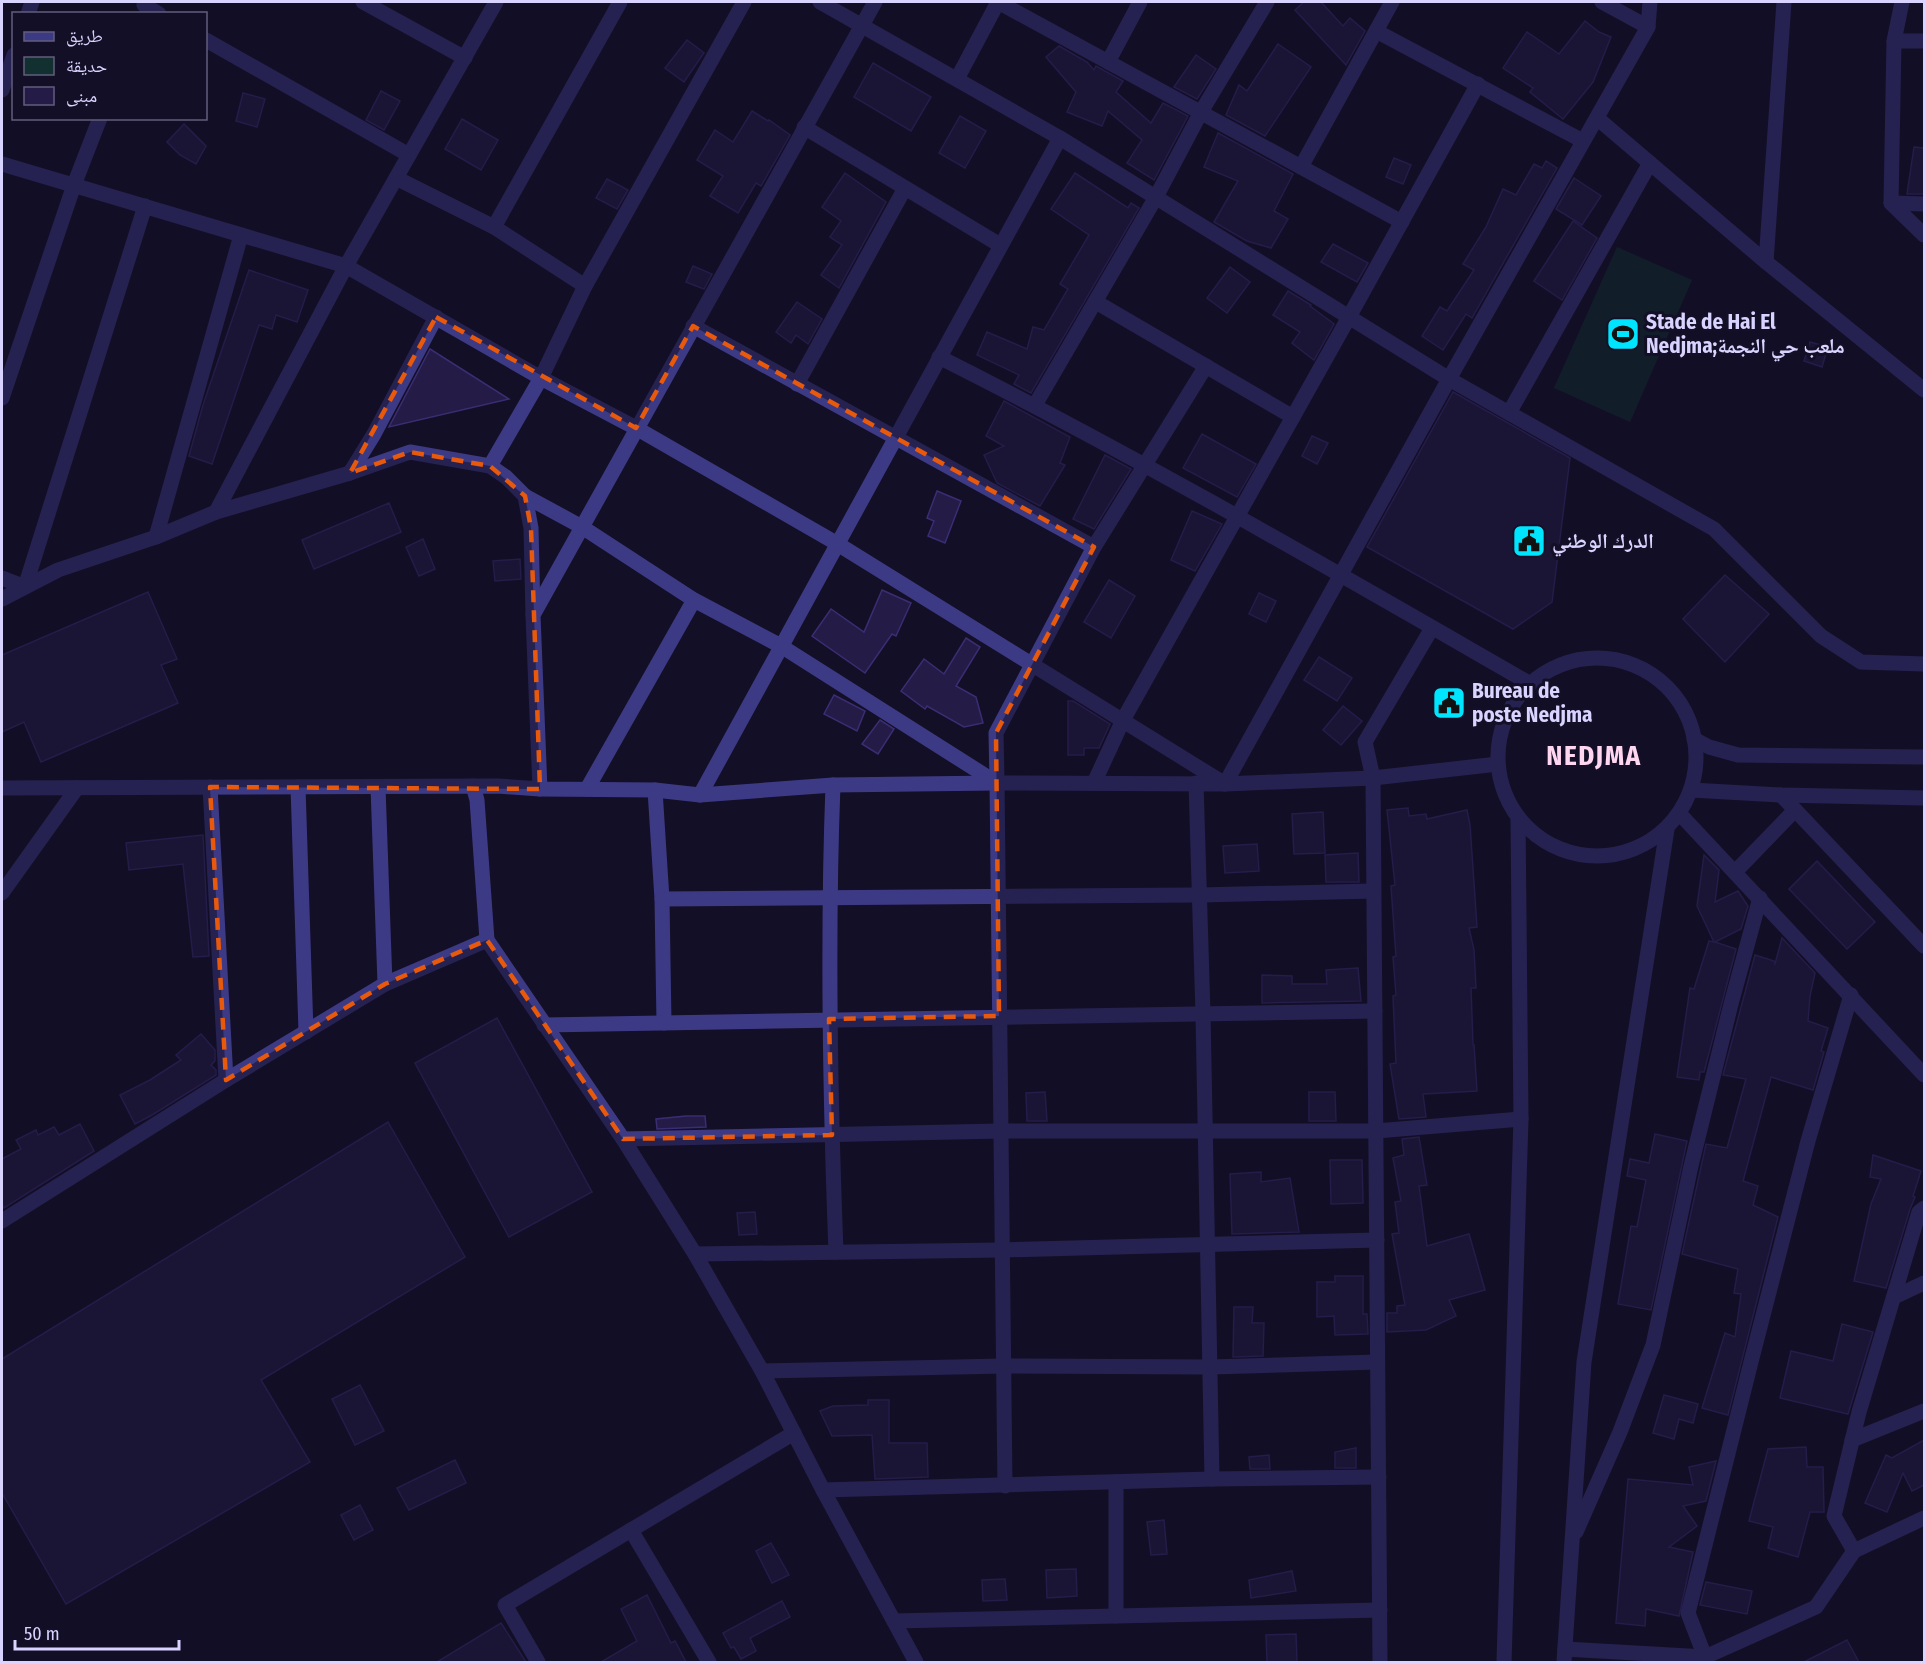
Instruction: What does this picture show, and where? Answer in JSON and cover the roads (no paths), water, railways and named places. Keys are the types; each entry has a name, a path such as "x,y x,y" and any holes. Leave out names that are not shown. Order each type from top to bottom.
{"street":[{"path":"363,2 465,58"},
{"path":"216,512 346,266 496,2"},
{"path":"494,227 620,2"},
{"path":"490,466 541,378 585,286 744,2"},
{"path":"820,2 1060,138 1449,379 1714,529 1821,636 1861,662 1924,664"},
{"path":"533,615 874,2"},
{"path":"957,79 998,2 1402,222"},
{"path":"1108,62 1140,2"},
{"path":"1035,405 1156,197 1201,112 1267,2"},
{"path":"1301,167 1392,2"},
{"path":"1602,2 1648,27"},
{"path":"1225,784 1449,379 1648,27 1650,2"},
{"path":"1766,262 1784,2"},
{"path":"1902,2 1894,41 1891,203 1924,234"},
{"path":"1376,31 1583,141"},
{"path":"207,41 409,155"},
{"path":"1894,41 1924,41"},
{"path":"2,90 12,61"},
{"path":"1094,783 1122,720 1478,84"},
{"path":"1597,118 1766,262 1924,390"},
{"path":"2,398 74,185 99,120"},
{"path":"804,127 1000,245"},
{"path":"700,795 1060,138"},
{"path":"1509,413 1650,163"},
{"path":"2,164 346,266 837,543 1225,784"},
{"path":"396,178 494,227 585,286"},
{"path":"796,384 904,188"},
{"path":"1891,203 1924,204"},
{"path":"25,587 145,206"},
{"path":"156,537 241,235"},
{"path":"1096,302 1293,417"},
{"path":"350,473 374,434 436,317"},
{"path":"693,326 1094,547"},
{"path":"939,357 1035,405 1341,575 1529,684"},
{"path":"1005,1486 996,733 1094,547 1206,366"},
{"path":"2,599 58,570 156,537 216,512 350,473 410,452 490,466 506,477 525,496 582,527 694,600 781,646 997,783"},
{"path":"525,496 531,528 540,789"},
{"path":"2,578 25,587"},
{"path":"587,789 694,600"},
{"path":"1380,1662 1373,778 1365,742 1432,628"},
{"path":"1589,657 1622,660 1653,675 1677,698 1692,728 1694,739 1696,761 1691,790 1679,813 1666,829 1651,841 1634,850 1601,857 1568,853 1539,838 1518,818 1504,792 1498,764 1500,734 1511,707 1529,684 1557,665 1589,657"},
{"path":"1694,739 1709,747 1738,755 1924,757"},
{"path":"2,788 473,786 655,790 700,795 833,784 1225,784 1373,778 1498,764"},
{"path":"1196,783 1206,1130 1212,1479"},
{"path":"833,784 829,897 829,1019 836,1252"},
{"path":"473,786 477,800 488,940 622,1139 695,1254 762,1371 916,1662"},
{"path":"210,787 226,1080"},
{"path":"298,787 306,1032"},
{"path":"378,787 385,984"},
{"path":"2,892 77,788"},
{"path":"655,790 662,899 664,1023"},
{"path":"1691,790 1781,795 1924,798"},
{"path":"1781,795 1924,946"},
{"path":"1735,872 1794,811"},
{"path":"1679,813 1924,1075"},
{"path":"1504,1662 1521,1119 1518,818"},
{"path":"1666,829 1584,1362 1565,1656 1705,1660 1816,1607 1854,1551 1924,1518"},
{"path":"662,899 1200,895 1373,891"},
{"path":"1571,1542 1620,1432 1653,1345 1690,1166 1760,898"},
{"path":"2,1220 385,984 488,940"},
{"path":"1705,1660 1688,1613 1808,1142 1851,995"},
{"path":"544,1025 1375,1011"},
{"path":"622,1139 1001,1131 1376,1131 1521,1119"},
{"path":"1854,1551 1834,1516 1852,1440 1919,1212 1924,1208"},
{"path":"695,1254 1002,1250 1377,1240"},
{"path":"1894,1297 1924,1283"},
{"path":"762,1371 1004,1366 1210,1367 1377,1362"},
{"path":"1852,1440 1924,1411"},
{"path":"538,1662 505,1605 794,1433"},
{"path":"823,1490 1212,1479 1378,1477"},
{"path":"1116,1482 1116,1616"},
{"path":"631,1530 709,1662"},
{"path":"894,1621 1380,1610"}],"place":[{"name":"Stade de Hai El Nedjma;ملعب حي النجمة","path":"1623,334"},
{"name":"الدرك الوطني","path":"1529,541"},
{"name":"Bureau de poste Nedjma","path":"1449,703"}],"district":[{"name":"NEDJMA","path":"1594,756"}]}
